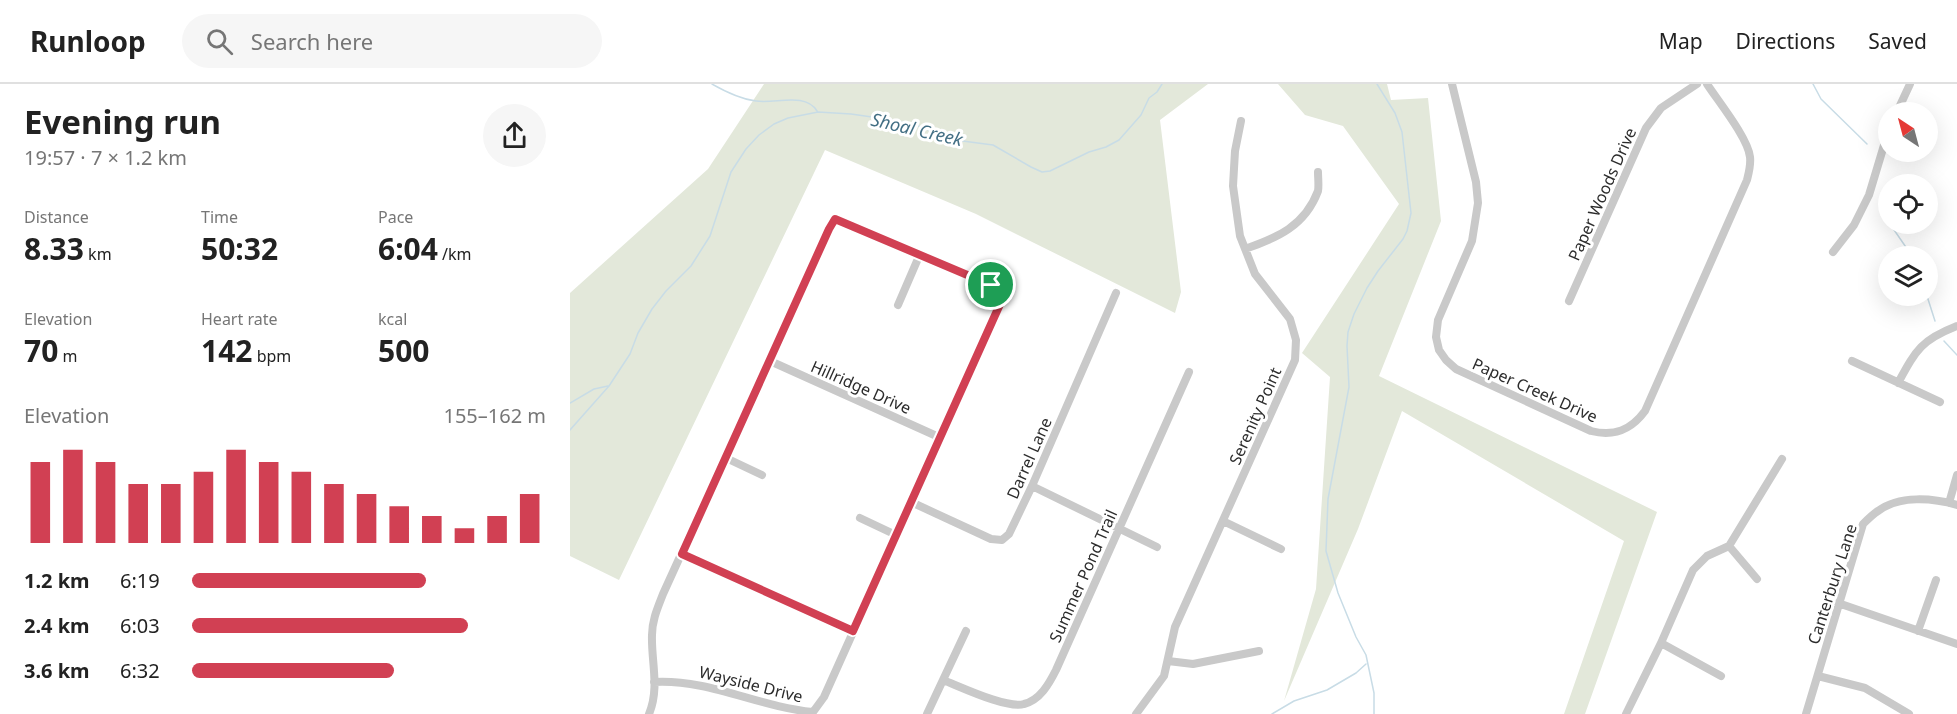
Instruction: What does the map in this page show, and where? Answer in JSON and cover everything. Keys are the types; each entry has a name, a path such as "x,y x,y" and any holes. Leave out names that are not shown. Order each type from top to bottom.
{"street":[{"name":"Paper Creek Drive","path":"1452,84 1476,182 1478,203 1472,241 1438,320 1436,337 1439,350 1456,369 1591,431 1603,434 1615,433 1627,428 1645,411 1747,180 1751,166 1746,143 1707,84"},
{"name":"Paper Woods Drive","path":"1569,301 1646,128 1661,108 1697,84"},
{"path":"1902,102 1910,84"},
{"name":"Serenity Point","path":"1136,714 1164,676 1176,627 1295,360 1296,340 1290,319 1255,274 1240,236 1233,186 1235,151 1241,121"},
{"path":"1833,252 1854,225 1869,195 1879,162"},
{"path":"1245,249 1274,239 1290,229 1303,216 1318,190 1318,172"},
{"name":"Wayside Drive","path":"648,714 654,695 652,635 654,620 663,594 835,219 991,285 1000,294 1001,302 824,698 813,712 798,711 691,683 654,682"},
{"path":"898,305 920,254"},
{"name":"Darrel Lane","path":"911,502 991,539 1002,540 1009,534 1116,293"},
{"path":"1898,383 1925,341 1957,326"},
{"name":"Hillridge Drive","path":"770,361 941,438"},
{"path":"1852,361 1940,402"},
{"name":"Summer Pond Trail","path":"1023,705 1043,691 1051,680 1189,372"},
{"path":"726,458 762,475"},
{"path":"1626,714 1693,570 1707,556 1730,546 1782,459"},
{"path":"1953,504 1957,475"},
{"path":"1032,486 1157,547"},
{"name":"Canterbury Lane","path":"1806,714 1863,524 1879,510 1896,503 1921,499 1953,504"},
{"path":"860,518 896,535"},
{"path":"1222,521 1281,549"},
{"path":"1730,546 1757,579"},
{"path":"682,554 853,631"},
{"path":"1918,631 1936,580"},
{"path":"1838,603 1957,644"},
{"path":"927,714 966,631"},
{"path":"1661,643 1721,676"},
{"path":"1168,661 1193,664 1259,651"},
{"path":"1818,676 1865,688 1909,714"},
{"path":"943,680 1005,703 1023,705 1023,714"}],"shaded area":[{"path":"764,84 1208,84 1160,120 1181,292 1175,313 976,214 825,150 619,580 570,556 570,293 708,169"},
{"path":"1278,84 1387,84 1391,100 1428,98 1441,221 1379,376 1657,512 1585,714 1564,714 1624,541 1402,411 1358,529 1284,701 1316,589 1330,377 1302,353 1399,204 1343,126 1305,115"}],"waterway":[{"path":"712,84 744,99 764,102 798,100 812,105 817,111"},
{"name":"Shoal Creek","path":"570,430 609,386 630,354 638,333 652,309 691,266 710,236 731,172 746,149 774,124 788,118 818,112 893,120 918,126 955,140 993,145 1042,172 1050,171 1119,140 1141,115 1149,98 1162,84"},
{"path":"1374,714 1374,693 1366,655 1338,593 1326,551 1328,499 1349,387 1348,332 1367,288 1403,239 1411,213 1402,132 1395,113 1377,84"},
{"path":"1813,84 1821,99 1867,144"},
{"path":"1897,234 1905,246"},
{"path":"1930,306 1935,321"},
{"path":"1944,341 1957,355"},
{"name":"Shoal Creek","path":"570,403 594,389 608,386"},
{"path":"1272,714 1294,701 1327,690 1356,673 1366,664"}],"route":[{"path":"835,219 991,285 1000,294 1001,302 853,631 682,554 835,219"}]}
